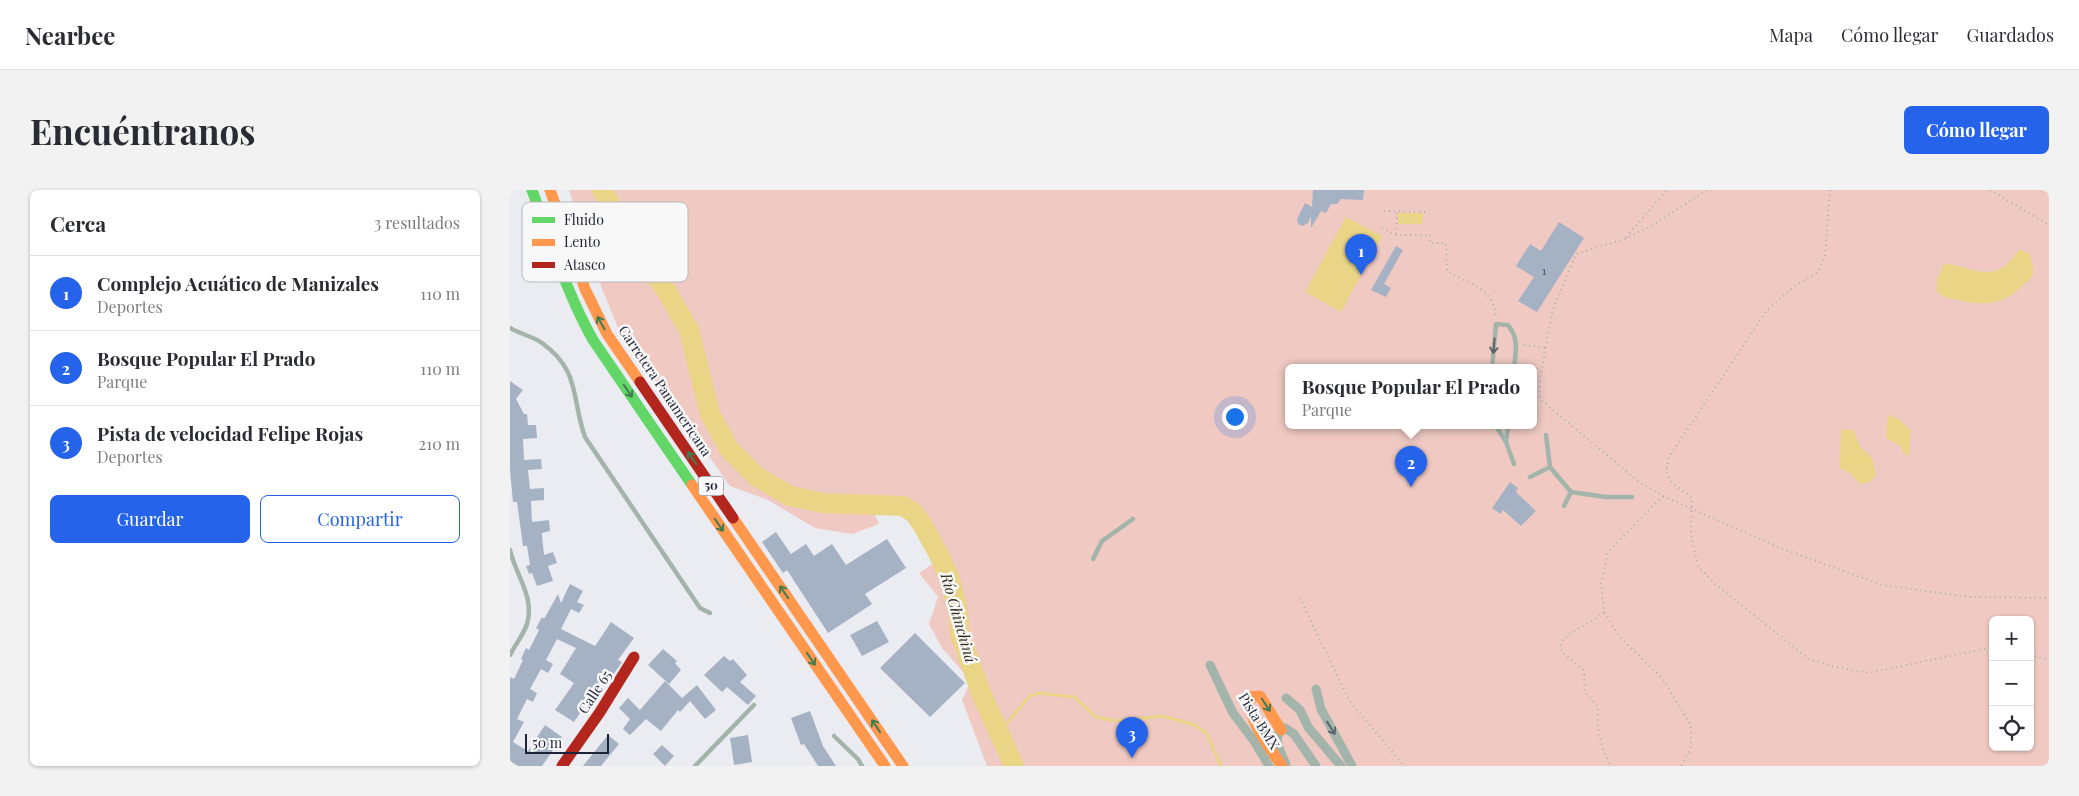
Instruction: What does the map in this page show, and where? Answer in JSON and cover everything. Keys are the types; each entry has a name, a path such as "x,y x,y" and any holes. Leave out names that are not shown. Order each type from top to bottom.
{"main road":[{"name":"50","path":"532,190 536,202"},
{"name":"Carretera Panamericana","path":"550,190 554,202"},
{"name":"50","path":"565,282 579,317 593,340 885,766"},
{"name":"Carretera Panamericana","path":"583,282 607,334 903,766"},
{"name":"Calle 65","path":"562,766 600,712 634,657"},
{"name":"Pista BMX","path":"1281,730 1260,696 1249,697 1247,701 1252,714 1272,752 1282,766"}],"street":[{"name":"Pista BMX","path":"1210,665 1233,713 1254,741 1269,766"},
{"path":"1316,689 1321,709 1352,766"},
{"path":"1286,698 1300,710 1308,727 1341,766"},
{"name":"Pista BMX","path":"1287,766 1278,746 1278,734 1285,728 1290,729 1316,766"}],"lane":[{"path":"1492,364 1496,324 1508,325 1514,332 1517,344 1514,364"},
{"path":"510,328 542,344 566,368 573,380 580,422 585,437 700,608 710,613"},
{"path":"1498,429 1506,442 1514,464"},
{"path":"1506,442 1508,429"},
{"path":"1546,435 1550,467 1571,492 1606,497 1632,498"},
{"path":"1530,476 1550,467"},
{"path":"1564,506 1571,492"},
{"path":"1093,559 1102,542 1133,519"},
{"path":"510,550 511,562 529,600 526,626 510,654"},
{"path":"696,766 754,705"},
{"path":"834,736 858,759 862,766"}],"path":[{"path":"1625,239 1667,190"},
{"path":"1707,190 1653,225 1625,239 1576,254 1553,309 1539,384 1540,399 1640,483 1663,496 1782,549 1882,585 1970,596 2049,598"},
{"path":"1830,190 1825,256 1818,272 1795,286 1767,310 1668,457 1666,472 1672,483 1692,498 1690,534 1698,566 1715,584 1809,659 1836,667 1868,673 1989,648"},
{"path":"1990,190 2049,225"},
{"path":"1384,211 1426,212"},
{"path":"1396,236 1397,212"},
{"path":"1382,228 1396,236 1430,235 1430,243 1446,244 1447,270 1480,289 1492,300 1496,324"},
{"path":"1517,344 1546,348"},
{"path":"1663,496 1608,552 1600,583 1604,612 1618,636 1663,679 1691,726 1691,749 1681,766"},
{"path":"1300,598 1349,700 1404,766"},
{"path":"1604,612 1596,620 1568,633 1561,642 1562,652 1584,671 1585,692 1598,707 1597,725 1610,766"},
{"path":"2034,656 2049,660"}],"shaded area":[{"path":"569,190 2049,190 2049,766 987,766 962,700 971,681 942,648 929,624 938,597 919,573 941,558 920,520 908,509 901,506 870,504 879,524 852,534 815,528 768,500 730,486 688,426 683,412 660,391 619,330 600,282 688,282 688,202 573,202"},
{"path":"1398,213 1423,213 1422,224 1398,224"},
{"path":"1346,217 1382,236 1341,312 1305,292"},
{"path":"2019,250 2029,253 2033,264 2033,273 2027,282 2014,293 2000,301 1976,303 1947,298 1937,292 1937,279 1944,264 1981,272 1995,271 2007,264"},
{"path":"1888,415 1898,419 1911,431 1909,454 1907,456 1903,453 1901,446 1886,438"},
{"path":"1841,430 1854,430 1860,447 1872,458 1876,475 1870,482 1860,484 1850,473 1840,468"}],"building":[{"path":"1313,190 1364,190 1363,200 1341,199 1337,204 1331,204 1326,213 1321,211 1311,228 1311,216 1308,223 1302,226 1298,224 1297,219 1305,203 1312,207"},
{"path":"1559,222 1584,238 1537,312 1518,301 1534,277 1516,266 1530,244 1541,251"},
{"path":"1396,246 1403,250 1384,284 1391,288 1386,297 1371,290"},
{"path":"510,381 523,390 516,399 524,414 527,414 528,425 536,425 537,438 523,439 524,460 541,459 542,469 528,470 530,489 544,488 544,500 531,501 532,522 549,520 550,531 542,533 544,555 553,552 557,563 548,566 553,581 537,586 532,573 529,574 526,566 530,565 527,546 523,546 517,502 513,502 510,470"},
{"path":"1510,482 1518,488 1516,492 1536,511 1521,526 1503,510 1500,514 1492,508"},
{"path":"776,532 791,554 806,544 814,556 832,544 846,565 887,539 906,568 865,594 872,604 828,633 787,570 783,573 762,542"},
{"path":"570,584 583,591 577,602 584,605 579,613 571,609 561,629 595,646 611,622 634,638 618,660 622,662 611,678 609,677 596,698 592,695 574,722 555,710 574,683 560,674 576,648 557,639 546,660 553,664 548,673 541,669 530,689 537,693 533,702 527,699 517,719 524,722 513,742 528,751 545,725 562,737 542,766 518,766 510,761 510,677 514,679 523,660 521,659 526,648 529,650 539,630 536,628 542,617 544,619 558,594 561,603"},
{"path":"877,621 889,642 862,656 850,635"},
{"path":"915,633 965,683 930,717 880,668"},
{"path":"663,649 677,661 675,663 681,670 669,684 648,665"},
{"path":"724,656 730,661 733,659 747,675 740,682 756,696 748,705 727,687 722,692 704,675"},
{"path":"665,681 682,698 697,685 716,710 705,719 690,701 680,712 678,710 661,731 646,719 630,735 623,729 630,719 619,708 628,698 640,710"},
{"path":"810,711 823,746 836,766 818,766 804,744 801,745 791,718"},
{"path":"608,735 619,744 601,766 583,766"},
{"path":"748,735 752,762 734,765 730,738"},
{"path":"662,745 674,756 665,766 653,754"}],"waterway":[{"name":"Río Chinchiná","path":"602,190 609,202"},
{"name":"Río Chinchiná","path":"660,282 689,330 710,414 729,449 757,477 790,496 823,503 903,506 914,513 938,553 950,579 958,611 960,634 981,693 1014,766"},
{"path":"999,732 1030,696 1039,693 1074,697 1096,717 1116,721 1163,716 1195,725 1207,734 1221,766"}],"traffic: fast":[{"path":"532,190 536,202"},
{"path":"566,282 593,340 692,485"}],"traffic: slow":[{"path":"550,190 554,202"},
{"path":"583,282 607,334 640,382"},
{"path":"692,485 885,766"},
{"path":"733,518 903,766"},
{"path":"1281,730 1260,696 1249,697 1252,715 1256,724 1282,766"}],"traffic: jam":[{"path":"640,382 733,518"},
{"path":"562,766 600,712 634,657"}],"place":[{"name":"Complejo Acuático de Manizales","path":"1361,275"},
{"name":"Bosque Popular El Prado","path":"1411,487"},
{"name":"Pista de velocidad Felipe Rojas","path":"1132,758"}]}
